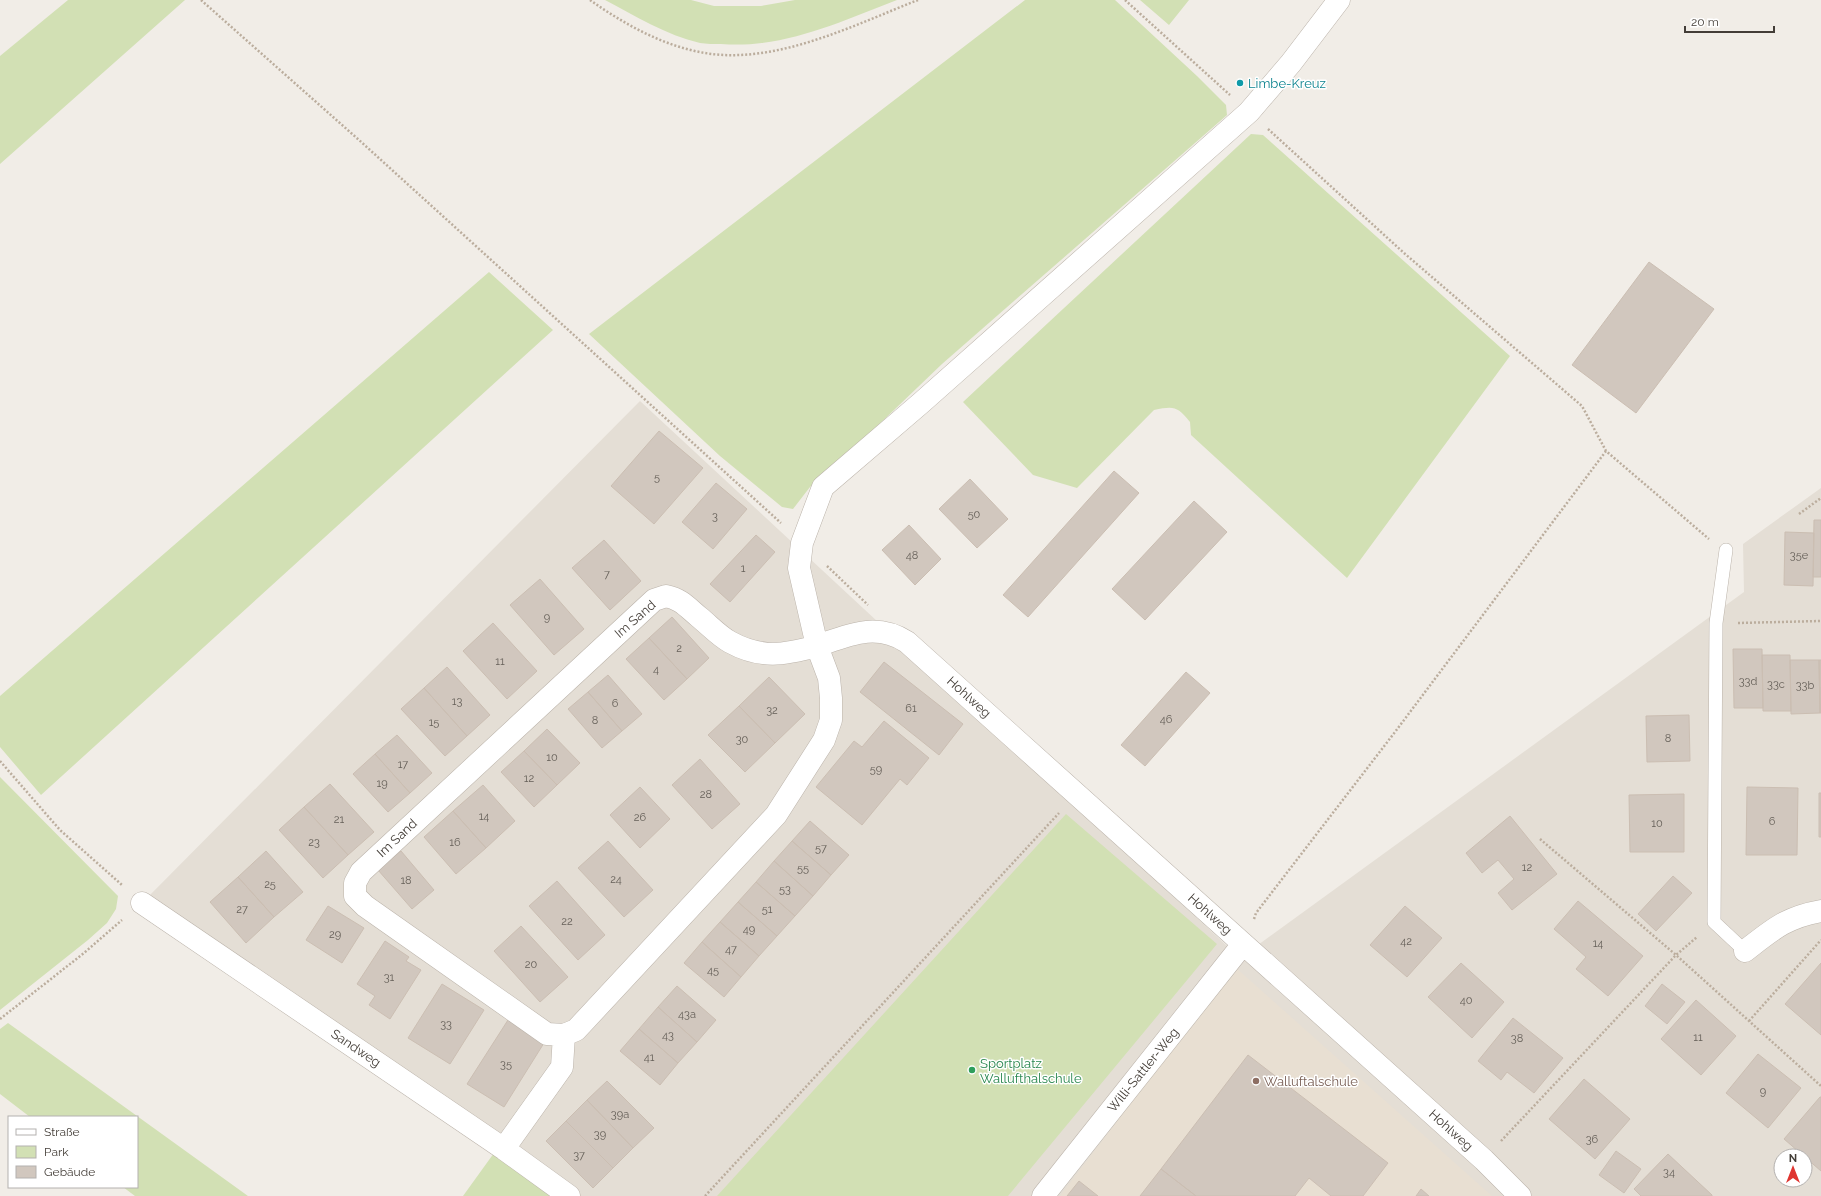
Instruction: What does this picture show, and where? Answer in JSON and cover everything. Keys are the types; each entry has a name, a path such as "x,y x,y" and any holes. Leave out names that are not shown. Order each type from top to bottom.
{"street":[{"path":"510,1140 562,1067 564,1035 576,1030 776,815 824,740 831,720 829,678 817,646 799,568 802,542 823,487 921,403 1249,112 1292,63 1339,0"},
{"name":"Im Sand","path":"564,1035 547,1034 365,906 355,896 355,883 361,872 654,600 666,596 677,598 729,642 752,651 768,655 785,654 863,632 881,631 896,635"},
{"name":"Hohlweg","path":"896,635 907,642 1484,1160 1519,1196"},
{"name":"Sandweg","path":"142,902 504,1149 569,1196"},
{"path":"1745,952 1777,926 1802,915 1821,911"},
{"name":"Willi-Sattler-Weg","path":"1043,1196 1243,944"}],"lane":[{"path":"1726,550 1716,623 1714,922 1745,952"}],"path":[{"path":"201,0 651,404 802,542 884,620 896,635"},
{"path":"590,0 636,29 669,43 705,53 739,55 781,49 813,40 918,0"},
{"path":"1125,0 1404,253 1582,406 1606,450 1702,535 1726,550"},
{"path":"1243,944 1256,913 1395,732 1606,450"},
{"path":"1799,514 1821,498"},
{"path":"1716,623 1821,621"},
{"path":"0,761 60,830 142,902 84,953 0,1019"},
{"path":"705,1196 1076,794"},
{"path":"1540,839 1676,956 1821,1086"},
{"path":"1484,1160 1676,956 1714,922"},
{"path":"1749,1021 1821,940"}],"shaded area":[{"path":"640,401 1240,958 1744,592 1743,544 1821,488 1821,1196 556,1196 147,898"},
{"name":"Walluftalschule","path":"1235,967 1492,1196 1060,1196"}],"green space":[{"path":"68,0 185,0 0,164 0,56"},
{"path":"605,0 691,0 714,6 761,6 795,0 897,0 833,25 789,38 744,44 705,44 687,40 675,35"},
{"path":"1025,0 1115,0 1226,105 1227,115 942,364 846,456 810,487 793,509 782,507 720,456 589,334"},
{"path":"1140,0 1189,0 1169,25"},
{"path":"1251,134 1263,135 1510,356 1347,578 1191,435 1190,422 1175,408 1154,410 1077,488 1033,475 963,402"},
{"path":"489,272 553,330 41,795 0,747 0,696"},
{"path":"0,777 118,896 116,909 107,923 88,940 0,1010"},
{"name":"Sportplatz Wallufthalschule","path":"1066,814 1217,944 1008,1196 717,1196"},
{"path":"8,1023 137,1116 29,1116 0,1094 0,1029"},
{"path":"138,1117 248,1196 135,1196 124,1188 138,1188"},
{"path":"494,1153 556,1196 463,1196"}],"building":[{"path":"1649,262 1714,309 1636,413 1572,365"},
{"path":"659,431 703,468 654,524 611,486"},
{"path":"1114,471 1139,493 1028,617 1003,595"},
{"path":"970,479 1008,519 977,548 939,509"},
{"path":"716,483 747,509 713,549 682,522"},
{"path":"1194,501 1227,532 1145,620 1112,589"},
{"path":"1814,520 1821,520 1821,577 1813,577"},
{"path":"909,525 941,559 915,585 882,550"},
{"path":"1785,532 1814,533 1813,586 1784,585"},
{"path":"756,535 775,552 730,602 710,584"},
{"path":"604,540 641,581 610,610 572,568"},
{"path":"540,579 584,629 554,655 510,605"},
{"path":"672,617 709,658 687,679 649,638"},
{"path":"493,623 537,671 507,699 463,651"},
{"path":"649,638 687,679 664,700 626,659"},
{"path":"1733,649 1762,649 1763,708 1734,708"},
{"path":"1762,655 1790,655 1791,711 1763,711"},
{"path":"1790,660 1819,660 1820,713 1791,714"},
{"path":"1819,660 1821,660 1821,713 1820,713"},
{"path":"884,662 963,724 939,755 860,692"},
{"path":"447,667 490,715 467,736 424,688"},
{"path":"1186,672 1210,693 1145,766 1121,745"},
{"path":"608,675 642,714 622,731 588,692"},
{"path":"769,677 805,714 775,743 739,706"},
{"path":"424,688 467,736 445,756 401,709"},
{"path":"588,692 622,731 602,748 568,709"},
{"path":"739,706 775,743 745,772 708,735"},
{"path":"1689,715 1690,761 1647,762 1646,716"},
{"path":"884,721 929,758 907,785 900,779 862,825 816,787 854,741 862,747"},
{"path":"547,729 580,763 557,785 524,751"},
{"path":"397,735 432,773 410,793 375,754"},
{"path":"524,751 557,785 534,807 501,772"},
{"path":"375,754 410,793 388,812 353,774"},
{"path":"700,759 740,804 712,829 672,785"},
{"path":"330,784 374,832 348,855 304,807"},
{"path":"483,785 515,821 486,848 453,811"},
{"path":"640,787 670,819 640,848 610,815"},
{"path":"1747,787 1798,788 1797,855 1746,855"},
{"path":"1819,793 1821,793 1821,837 1819,837"},
{"path":"1684,794 1684,852 1630,852 1629,795"},
{"path":"304,807 348,855 323,878 279,830"},
{"path":"453,811 486,848 456,874 424,837"},
{"path":"1510,816 1557,874 1512,910 1498,893 1514,879 1498,860 1482,873 1466,853"},
{"path":"810,821 849,855 831,875 792,841"},
{"path":"608,841 653,890 624,917 578,868"},
{"path":"792,841 831,875 813,896 774,861"},
{"path":"266,851 303,892 274,917 238,877"},
{"path":"401,851 434,890 412,909 378,870"},
{"path":"774,861 813,896 795,916 756,882"},
{"path":"1673,876 1692,893 1656,931 1638,914"},
{"path":"238,877 274,917 246,943 210,902"},
{"path":"557,881 605,935 578,960 529,906"},
{"path":"756,882 795,916 777,936 738,902"},
{"path":"1578,901 1643,956 1608,996 1576,969 1586,957 1554,929"},
{"path":"738,902 777,936 759,956 720,922"},
{"path":"328,906 364,928 342,963 306,940"},
{"path":"1405,906 1442,938 1407,977 1370,945"},
{"path":"720,922 759,956 741,977 702,942"},
{"path":"521,926 568,977 540,1002 494,951"},
{"path":"385,941 409,957 406,961 421,970 390,1019 369,1005 375,996 357,984"},
{"path":"702,942 741,977 724,997 684,963"},
{"path":"1461,963 1504,1002 1472,1038 1428,997"},
{"path":"1821,963 1821,1035 1785,1004"},
{"path":"442,984 484,1010 450,1064 408,1038"},
{"path":"1662,984 1685,1002 1667,1024 1645,1006"},
{"path":"677,986 716,1020 697,1042 658,1007"},
{"path":"1696,1000 1736,1036 1701,1075 1661,1039"},
{"path":"658,1007 697,1042 678,1063 639,1029"},
{"path":"1513,1018 1563,1058 1534,1093 1507,1072 1501,1080 1478,1061"},
{"path":"508,1020 544,1043 504,1107 467,1084"},
{"path":"639,1029 678,1063 660,1085 620,1051"},
{"path":"1758,1054 1801,1088 1768,1128 1726,1093"},
{"path":"1248,1055 1388,1163 1363,1196 1331,1196 1309,1178 1295,1196 1196,1196 1161,1169"},
{"path":"1584,1079 1630,1119 1595,1159 1549,1119"},
{"path":"607,1081 654,1128 633,1148 587,1100"},
{"path":"1821,1097 1821,1171 1813,1164 1813,1148 1794,1148 1784,1139"},
{"path":"587,1100 633,1148 613,1168 566,1121"},
{"path":"566,1121 613,1168 593,1188 546,1141"},
{"path":"1616,1151 1641,1169 1624,1193 1599,1175"},
{"path":"1668,1154 1712,1196 1641,1196 1634,1189"},
{"path":"1161,1169 1196,1196 1140,1196"},
{"path":"1079,1181 1098,1196 1067,1196"},
{"path":"1421,1189 1429,1196 1416,1196"}],"place":[{"name":"Limbe-Kreuz","path":"1240,83"},
{"name":"Sportplatz Wallufthalschule","path":"972,1070"},
{"name":"Walluftalschule","path":"1256,1081"}]}
